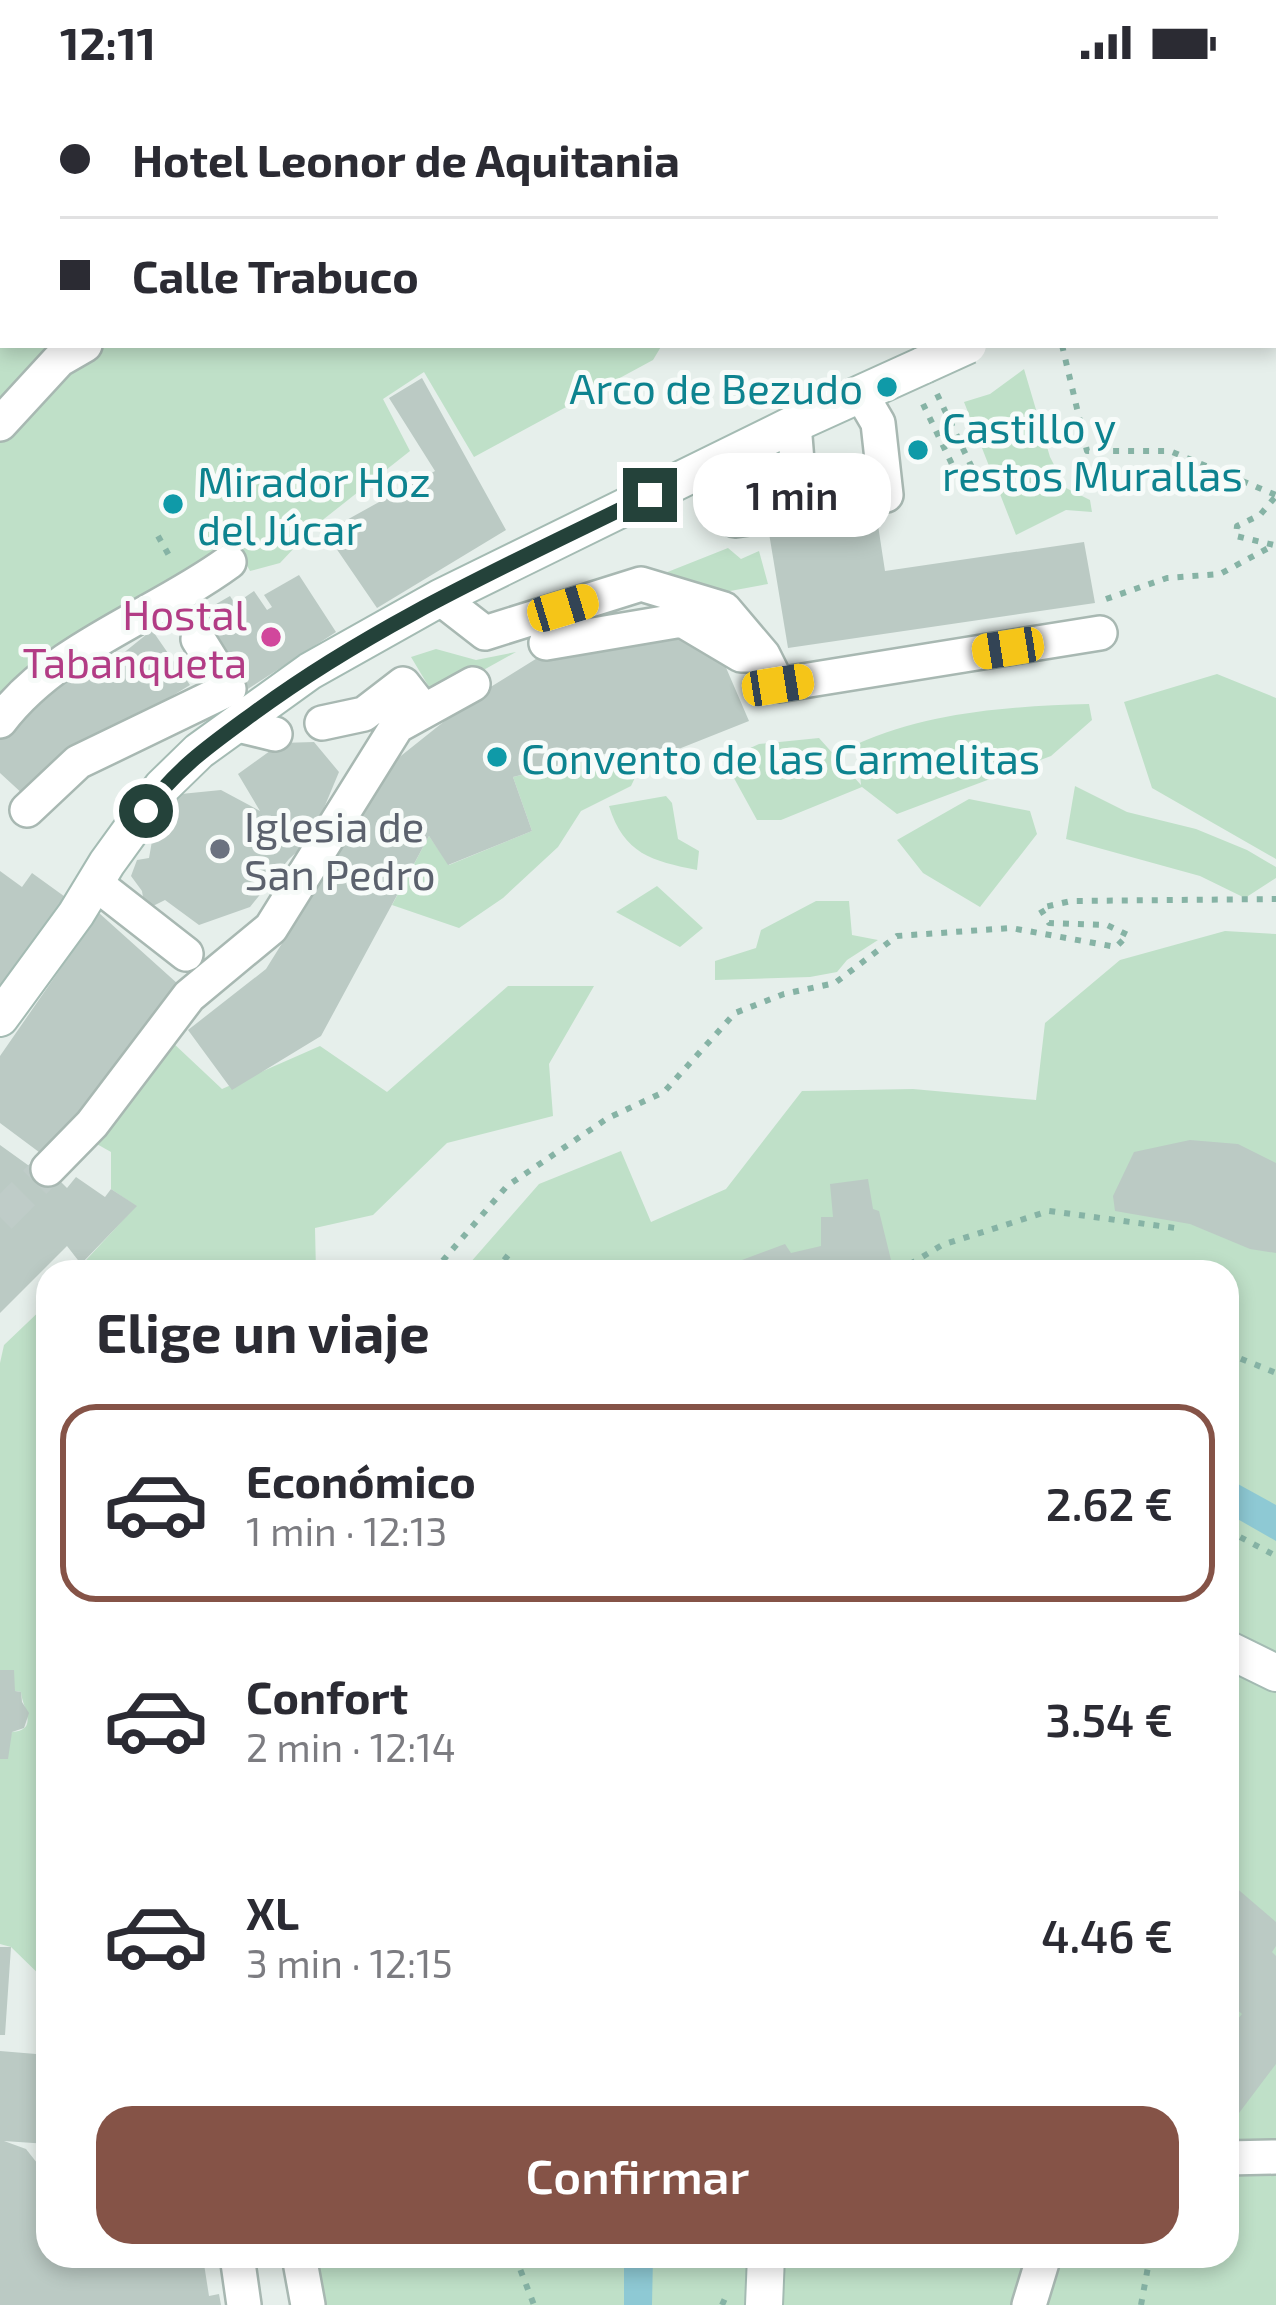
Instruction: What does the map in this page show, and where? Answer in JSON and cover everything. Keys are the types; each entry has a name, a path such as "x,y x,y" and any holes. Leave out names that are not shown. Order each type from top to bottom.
{"street":[{"path":"0,424 59,360 80,348"},
{"path":"0,1018 162,787 200,751 310,671 440,598 794,424 869,408 964,348"},
{"path":"721,460 736,520 749,518 749,510 760,506 872,495 869,408"},
{"path":"794,424 800,499"},
{"path":"0,721 16,700 104,636 189,592 229,562"},
{"path":"440,598 485,633 641,584 724,609 763,655 778,685 1100,623"},
{"path":"546,644 682,620 741,656 763,655"},
{"path":"27,810 78,762 229,689 198,639"},
{"path":"322,723 364,714 403,684 424,712"},
{"path":"49,1169 92,1124 189,996 271,928 398,726 473,684"},
{"path":"238,724 274,734"},
{"path":"95,884 186,954"},
{"path":"1239,1655 1276,1673"},
{"path":"1239,2158 1276,2157"},
{"path":"239,2268 244,2305"},
{"path":"300,2268 308,2305"},
{"path":"764,2305 766,2268"},
{"path":"1029,2305 1040,2268"}],"path":[{"path":"1064,348 1087,451 1170,451 1276,495 1260,515 1237,526 1236,536 1275,544"},
{"path":"869,408 922,402 957,485 976,476 927,374"},
{"path":"1100,623 1102,600 1168,578 1220,574 1275,544"},
{"path":"443,1260 507,1186 608,1118 664,1092 736,1013 784,994 836,982 897,936 1011,928 1116,947 1129,935 1107,925 1049,923 1040,908 1071,901 1276,898"},
{"path":"917,1260 942,1245 1049,1210 1175,1228"},
{"path":"504,1260 513,1249"},
{"path":"1239,1358 1276,1373"},
{"path":"1239,1536 1276,1556"},
{"path":"520,2268 534,2305"},
{"path":"1141,2305 1148,2268"}],"green space":[{"path":"0,348 660,348 653,360 474,457 424,372 383,399 410,451 315,526 280,563 250,571 240,553 0,708"},
{"path":"1024,369 1050,457 1066,488 1090,500 1092,512 1066,510 1016,535 964,402 990,394"},
{"path":"728,548 741,559 759,551 768,584 703,596 660,575"},
{"path":"436,649 476,660 516,652 435,697 411,657"},
{"path":"1217,674 1276,698 1276,859 1152,788 1124,702"},
{"path":"1089,704 1092,720 1051,756 897,814 862,787 781,820 757,820 724,760 759,744 819,738 861,785 857,744 884,733 970,713"},
{"path":"584,760 641,765 631,786 581,811 558,847 503,898 459,928 392,905 429,836 449,865 532,831 513,777"},
{"path":"1075,786 1127,812 1196,829 1247,850 1276,867 1276,878 1245,898 1200,876 1066,839"},
{"path":"666,796 672,803 678,839 699,851 697,870 642,853 623,835 609,806"},
{"path":"969,799 1030,811 1037,834 980,907 923,873 897,840"},
{"path":"657,886 703,928 680,947 616,912"},
{"path":"816,901 849,901 852,935 878,940 837,972 715,980 715,961 756,948 761,930"},
{"path":"1225,931 1276,934 1276,2305 321,2305 316,2268 1239,2268 1239,1260 472,1260 539,1184 621,1151 651,1222 726,1189 802,1091 913,1089 1036,1100 1045,1023 1120,960"},
{"path":"508,986 594,986 549,1064 553,1116 447,1143 373,1215 315,1228 316,1260 86,1260 136,1206 111,1189 111,1152 95,1143 172,1042 222,1089 320,1046 387,1092"},
{"path":"36,1314 36,1971 11,1947 0,1944 0,1759 12,1732 27,1722 21,1692 15,1691 0,1670 0,1363 4,1345"}],"water":[{"path":"1239,1485 1276,1505 1276,1541 1239,1520"},
{"path":"624,2268 653,2268 652,2305 624,2305"}],"building":[{"path":"422,378 506,530 377,608 325,532 435,471 389,398"},
{"path":"874,499 885,571 1084,542 1095,603 788,648 765,509"},
{"name":"Hostal Tabanqueta","path":"299,575 336,632 240,694 204,611 230,596 235,604 254,591 267,610 272,607 264,595"},
{"path":"152,630 190,685 133,720 102,731 68,754 25,796 0,773 0,736 97,652 106,667"},
{"path":"678,631 721,656 749,721 661,756 605,754 513,777 532,831 448,865 429,836 321,1036 232,1090 188,1030 266,969 397,759 476,696 547,652"},
{"name":"Iglesia de San Pedro","path":"314,742 339,772 311,839 250,907 199,925 165,900 145,910 142,891 131,876 137,860 149,858 155,824 181,794 221,790 260,811 238,774 281,743"},
{"path":"0,871 22,887 32,873 68,899 0,991"},
{"path":"99,913 178,984 47,1158 0,1123 0,1056"},
{"path":"1190,1140 1238,1144 1276,1163 1276,1253 1250,1249 1190,1224 1115,1211 1113,1196 1134,1152"},
{"path":"0,1145 39,1173 45,1166 67,1188 76,1177 105,1197 111,1189 137,1206 85,1260 78,1260 67,1246 53,1260 36,1260 36,1277 0,1313"},
{"path":"868,1179 891,1260 742,1260 785,1244 791,1253 821,1246 821,1217 833,1217 830,1184"},
{"path":"0,1670 14,1670 15,1691 21,1692 29,1713 24,1728 12,1732 8,1759 0,1759"},
{"path":"1239,1890 1276,1922 1272,1952 1276,1956 1276,2064 1239,2113"},
{"path":"0,1947 11,1947 5,2035 0,2035"},
{"path":"0,2051 36,2054 36,2143 4,2141 26,2149 36,2162 36,2268 205,2268 209,2296 219,2294 221,2305 0,2305"}],"tunnel":[{"path":"0,1217 48,1169"}],"place":[{"name":"Arco de Bezudo","path":"887,387"},
{"name":"Castillo y restos Murallas","path":"918,450"},
{"name":"Mirador Hoz del Júcar","path":"173,504"},
{"name":"Hostal Tabanqueta","path":"271,637"},
{"name":"Convento de las Carmelitas","path":"497,757"},
{"name":"Iglesia de San Pedro","path":"220,849"}],"route":[{"path":"146,811 162,787 200,751 310,671 440,598 650,495"}]}
